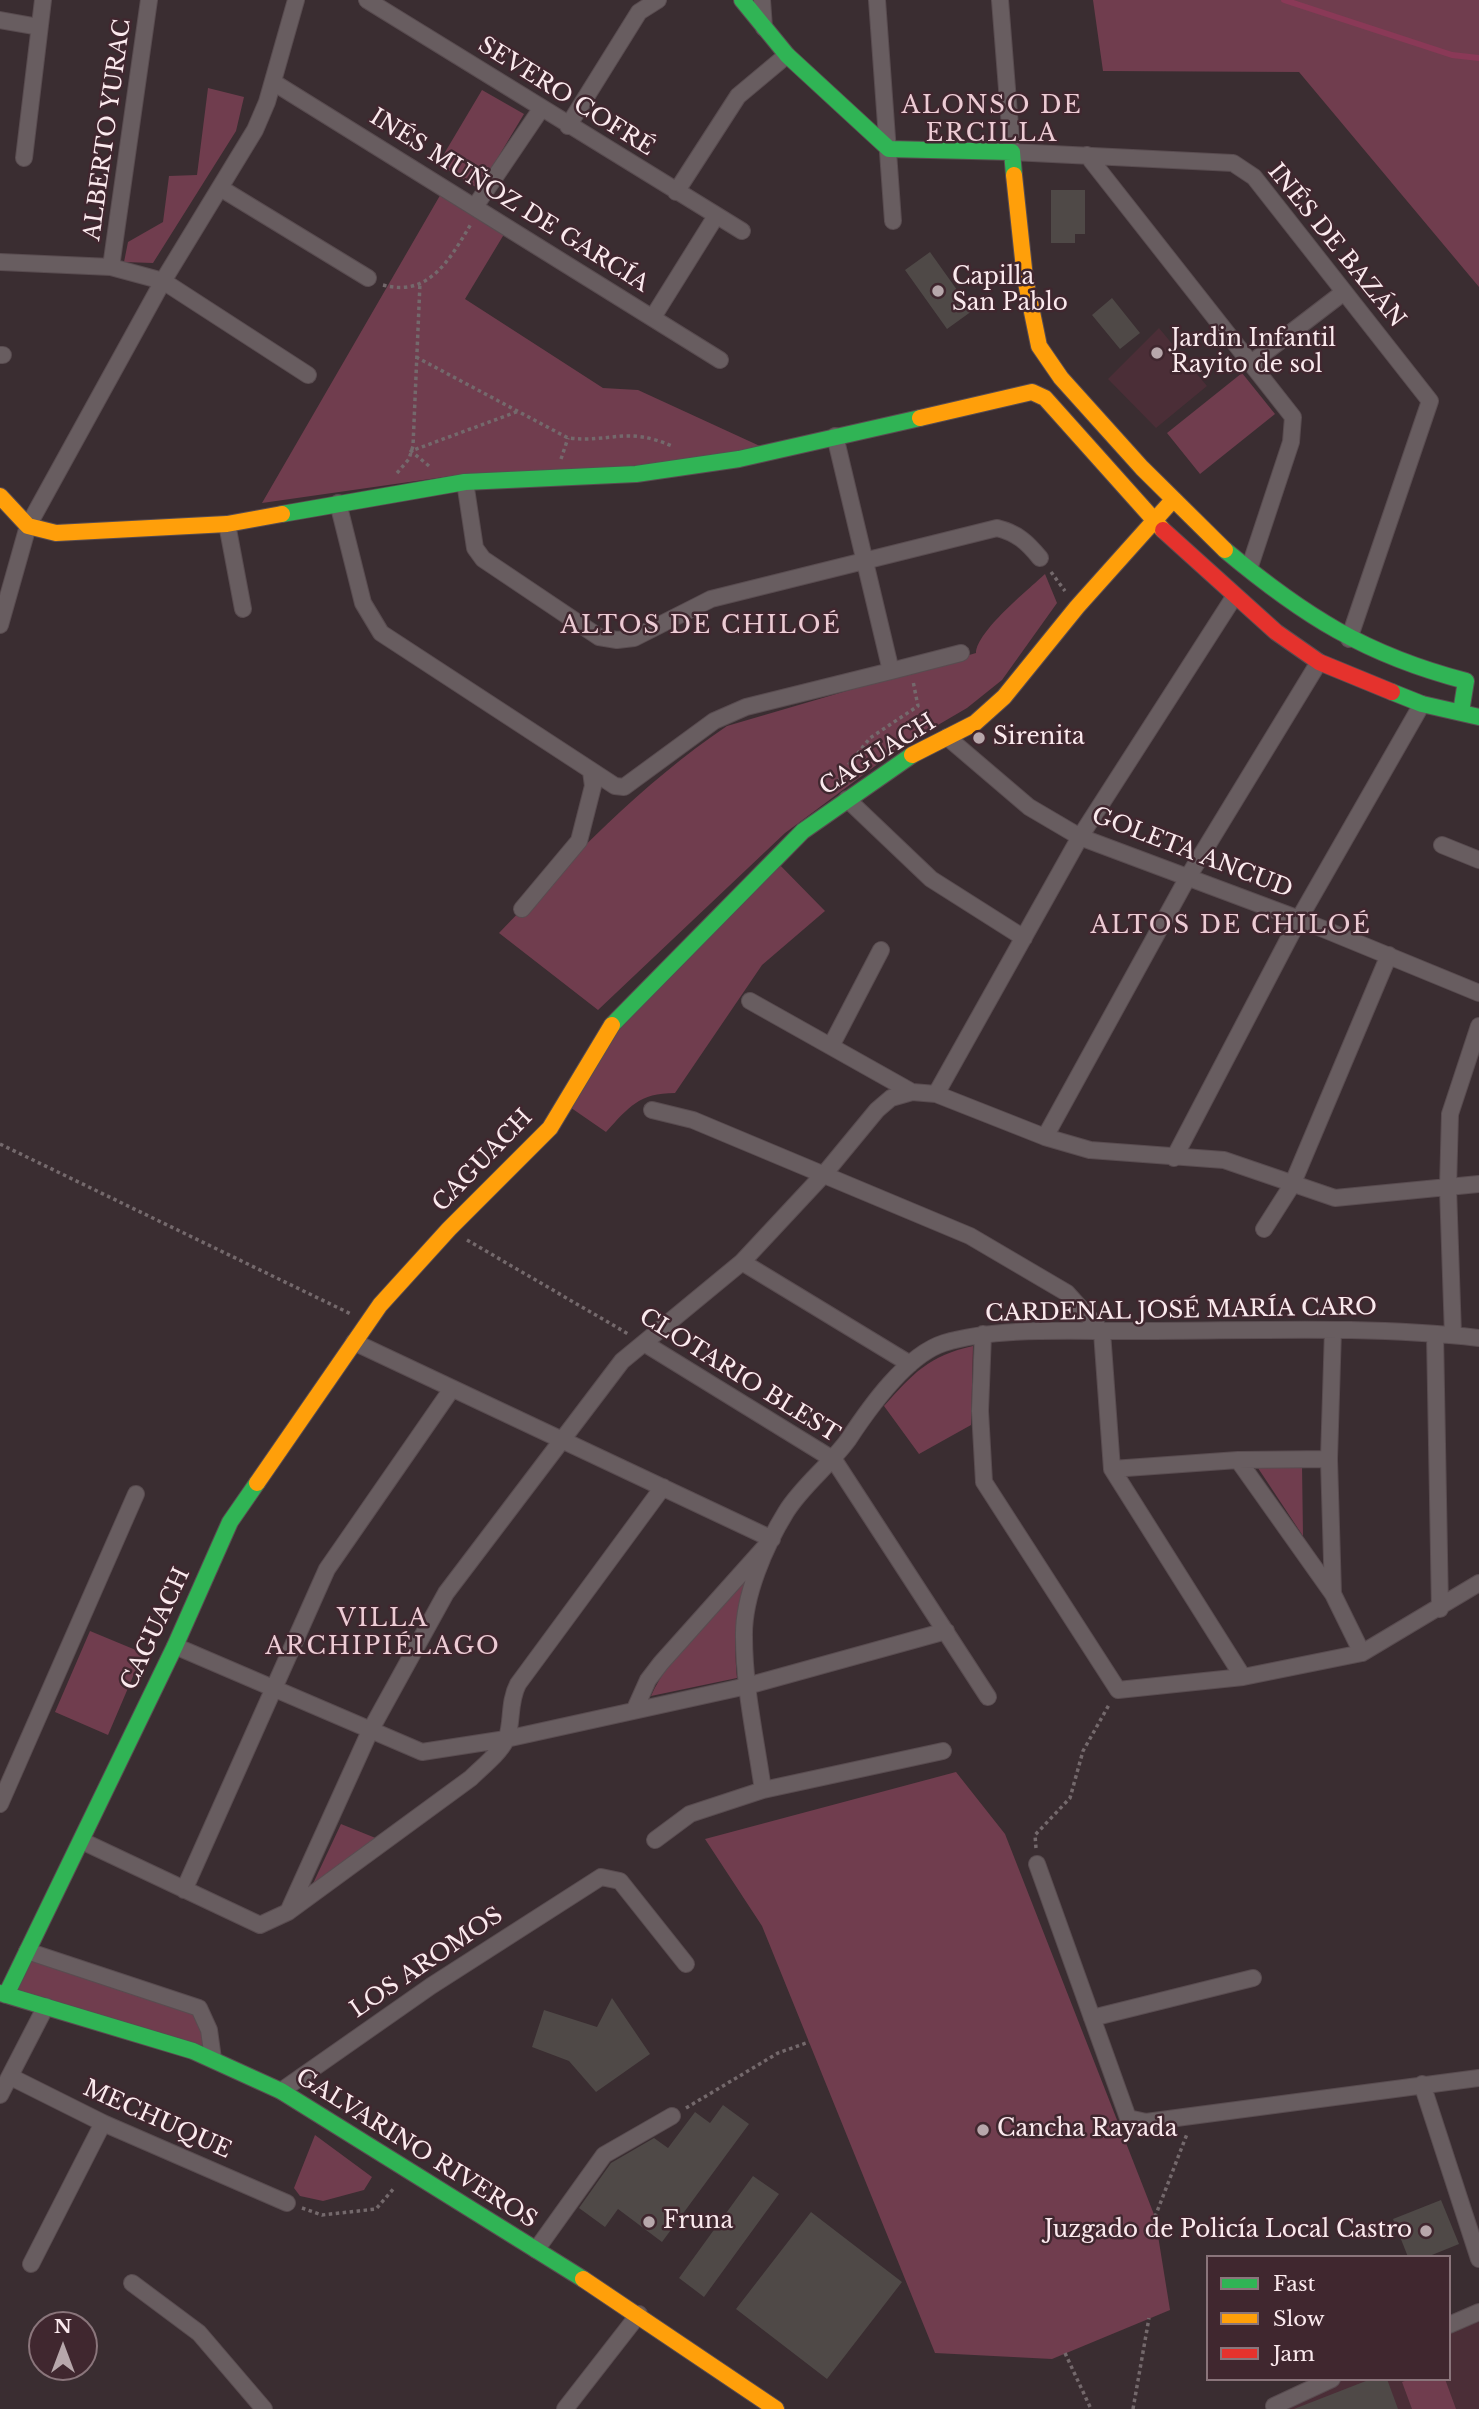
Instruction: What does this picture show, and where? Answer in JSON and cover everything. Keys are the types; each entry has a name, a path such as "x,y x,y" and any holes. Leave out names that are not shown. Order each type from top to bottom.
{"street":[{"path":"24,158 43,0"},
{"name":"ALBERTO YURAC","path":"111,267 149,0"},
{"path":"0,625 28,526 163,281 222,189 255,130 273,82 296,0"},
{"name":"SEVERO COFRÉ","path":"368,0 741,231"},
{"path":"568,126 639,12 658,0"},
{"path":"742,0 787,55 889,149"},
{"path":"762,0 764,28"},
{"path":"877,0 893,221"},
{"path":"1000,0 1012,152 1029,306 1038,344 1059,373 1171,502 1248,569 1274,591 1349,639 1405,666 1473,682 1461,712"},
{"path":"0,20 39,27"},
{"path":"676,192 738,96 787,55"},
{"name":"INÉS MUÑOZ DE GARCÍA","path":"273,82 478,207 720,360"},
{"path":"478,207 541,108"},
{"name":"INÉS DE BAZÁN","path":"889,149 1233,163 1254,177 1430,401 1349,639"},
{"path":"1087,155 1293,417 1291,442 1248,569"},
{"path":"222,189 368,278"},
{"path":"653,317 716,216"},
{"path":"0,262 111,267 163,281 307,375"},
{"path":"1250,364 1344,292"},
{"path":"0,496 28,526 56,533 227,524 465,482 636,474 739,459 1023,393 1039,394 1154,522 1234,597 1319,662 1422,705 1479,717"},
{"path":"835,436 891,671"},
{"path":"465,482 475,548 483,559 599,637 617,640 634,638 711,599 997,528 1012,532 1026,541 1040,558"},
{"name":"CAGUACH","path":"3,1994 82,1841 175,1646 230,1522 368,1322 449,1228 550,1128 588,1060 618,1016 803,831 907,758 975,723 1004,697 1077,607 1171,502"},
{"path":"338,503 363,603 381,633 615,786 624,787 714,721 746,707 961,653"},
{"path":"227,524 243,610"},
{"path":"936,1094 1080,836 1234,597"},
{"path":"1045,1138 1188,877 1319,662"},
{"path":"1174,1158 1299,919 1422,705"},
{"name":"GOLETA ANCUD","path":"947,737 1029,807 1080,836 1299,919 1479,993"},
{"path":"522,909 579,841 593,786 591,771"},
{"path":"847,799 931,879 1024,938"},
{"path":"1442,845 1479,860"},
{"path":"831,1046 881,950"},
{"path":"1264,1228 1292,1185 1389,955"},
{"path":"750,1001 912,1092"},
{"path":"1453,1335 1448,1188 1450,1114 1479,1026"},
{"path":"288,1912 370,1731 446,1593 622,1361 742,1262 825,1173 877,1110 891,1098 912,1092 936,1094 1045,1138 1090,1150 1224,1160 1335,1198 1479,1184"},
{"path":"652,1110 693,1120 825,1173 970,1236 1067,1293 1102,1332 1112,1469 1244,1676"},
{"path":"742,1262 910,1364"},
{"path":"1333,1330 1329,1459 1333,1594"},
{"name":"CARDENAL JOSÉ MARÍA CARO","path":"763,1790 747,1686 743,1636 747,1610 772,1539 787,1511 834,1460 872,1405 910,1364 941,1344 983,1334 1102,1332 1333,1330 1479,1338"},
{"path":"983,1334 980,1411 984,1482 1118,1690 1244,1676 1362,1653 1440,1609 1479,1583"},
{"path":"1435,1334 1440,1609"},
{"path":"354,1342 772,1539 661,1663 648,1680 635,1709"},
{"name":"CLOTARIO BLEST","path":"643,1343 834,1460 988,1697"},
{"path":"184,1890 276,1689 327,1569 451,1390"},
{"path":"1112,1469 1238,1460 1329,1459"},
{"path":"1238,1460 1333,1594 1362,1653"},
{"path":"82,1841 260,1925 288,1912 471,1778 506,1739 510,1704 517,1684 663,1486"},
{"path":"0,1804 136,1494"},
{"path":"175,1646 422,1752 506,1739 747,1686 946,1631"},
{"path":"655,1840 690,1814 763,1790 943,1751"},
{"path":"1037,1864 1128,2118 1146,2122 1479,2078"},
{"name":"LOS AROMOS","path":"281,2091 431,1986 601,1877 620,1881 686,1964"},
{"path":"27,1951 199,2008 209,2030 213,2059"},
{"path":"1093,2018 1253,1978"},
{"name":"GALVARINO RIVEROS","path":"3,1994 213,2059 281,2091 639,2314 776,2409"},
{"path":"0,2095 46,2006"},
{"name":"MECHUQUE","path":"11,2077 103,2123 287,2203"},
{"path":"1422,2084 1479,2259"},
{"path":"536,2250 604,2155 672,2116"},
{"path":"31,2264 103,2123"},
{"path":"132,2283 199,2333 264,2409"},
{"path":"1451,2325 1479,2312"},
{"path":"565,2409 639,2314"},
{"path":"1275,2407 1328,2381"}],"path":[{"path":"368,278 385,286 398,287 419,283 440,272 478,207"},
{"path":"393,477 409,458 411,451 419,283"},
{"path":"416,357 568,438 583,440 626,433 676,449"},
{"path":"411,451 519,411"},
{"path":"1040,558 1077,607"},
{"path":"847,799 838,778 870,738 918,706 911,667"},
{"path":"0,1144 368,1322"},
{"name":"CLOTARIO BLEST","path":"449,1228 643,1343"},
{"path":"1037,1864 1035,1835 1070,1798 1083,1751 1118,1690"},
{"path":"672,2116 778,2053 809,2042"},
{"path":"1155,2217 1195,2114"},
{"path":"287,2203 322,2215 376,2209 409,2171"},
{"path":"1133,2409 1149,2318"},
{"path":"1065,2353 1091,2409"}],"shaded area":[{"path":"1093,0 1479,0 1479,287 1299,72 1103,71"},
{"path":"208,88 244,97 236,131 153,263 124,262 128,242 163,222 169,176 197,175"},
{"path":"482,90 524,114 479,189 438,164"},
{"path":"442,192 506,231 465,299 603,388 638,390 762,447 640,469 458,475 262,503"},
{"name":"Jardin Infantil Rayito de sol","path":"1159,328 1207,386 1156,428 1108,379"},
{"path":"1242,373 1275,414 1200,474 1167,433"},
{"path":"1045,574 1057,603 1002,680 967,708 902,746 785,833 598,1010 499,933 636,797 727,726 976,653 994,623"},
{"path":"775,860 825,911 762,965 675,1093 643,1099 621,1115 606,1132 564,1103 588,1060"},
{"path":"973,1346 971,1425 919,1454 884,1406 923,1367 944,1355"},
{"path":"1256,1465 1302,1465 1303,1536"},
{"path":"746,1581 736,1629 737,1678 651,1696 681,1649"},
{"path":"90,1631 143,1653 108,1735 55,1712"},
{"name":"Cancha Rayada","path":"956,1772 1005,1834 1155,2217 1170,2310 1052,2359 935,2353 762,1926 705,1839"},
{"path":"341,1824 378,1839 310,1890"},
{"path":"30,1960 193,2012 201,2023 206,2049 15,1991"},
{"path":"315,2135 372,2177 364,2190 323,2201 300,2196 294,2188"},
{"path":"1479,2312 1479,2409 1275,2409 1328,2381 1451,2381 1451,2325"},
{"path":"1446,2381 1456,2409 1412,2409 1402,2382"}],"building":[{"path":"1051,190 1085,190 1085,234 1075,234 1075,243 1051,243"},
{"name":"Capilla San Pablo","path":"930,252 972,311 947,329 905,270"},
{"path":"1112,298 1140,333 1120,349 1092,315"},
{"path":"612,1998 650,2054 596,2092 569,2061 532,2047 544,2010 597,2027"},
{"path":"723,2105 749,2124 662,2242 618,2209 605,2227 579,2208 611,2163 654,2138 668,2148 695,2112 710,2123"},
{"path":"753,2176 779,2194 704,2297 679,2278"},
{"name":"Juzgado de Policía Local Castro","path":"1441,2200 1459,2244 1432,2255 1407,2255 1393,2219"},
{"path":"811,2212 902,2282 827,2379 736,2309"},
{"path":"1366,2381 1388,2381 1398,2409 1294,2409"}],"waterway":[{"path":"1284,0 1452,55 1479,58"}],"traffic: fast":[{"path":"742,0 787,55 889,149 1012,152 1014,175"},
{"path":"282,514 465,482 636,474 739,459 920,418"},
{"path":"1225,550 1310,614 1367,646 1430,671 1466,681 1461,712"},
{"path":"1392,692 1422,704 1479,717"},
{"path":"612,1025 803,831 912,755"},
{"path":"6,1995 175,1646 230,1522 257,1483"},
{"path":"0,1993 193,2051 281,2091 583,2279"}],"traffic: slow":[{"path":"1014,175 1025,278 1039,346 1061,378 1142,468 1225,550"},
{"path":"920,418 1032,392 1045,398 1163,530"},
{"path":"0,496 28,526 56,533 227,524 282,514"},
{"path":"912,755 975,723 1004,697 1077,607 1171,502"},
{"path":"257,1483 380,1305 449,1229 550,1128 612,1025"},
{"path":"583,2279 776,2409"}],"traffic: jam":[{"path":"1163,530 1276,632 1319,662 1392,692"}],"place":[{"name":"Capilla San Pablo","path":"938,291"},
{"name":"Jardin Infantil Rayito de sol","path":"1157,353"},
{"name":"Sirenita","path":"979,738"},
{"name":"Cancha Rayada","path":"983,2130"},
{"name":"Fruna","path":"649,2222"},
{"name":"Juzgado de Policía Local Castro","path":"1426,2231"}],"district":[{"name":"ALONSO DE ERCILLA","path":"992,120"},
{"name":"ALTOS DE CHILOÉ","path":"701,626"},
{"name":"ALTOS DE CHILOÉ","path":"1231,926"},
{"name":"VILLA ARCHIPIÉLAGO","path":"383,1633"}]}
